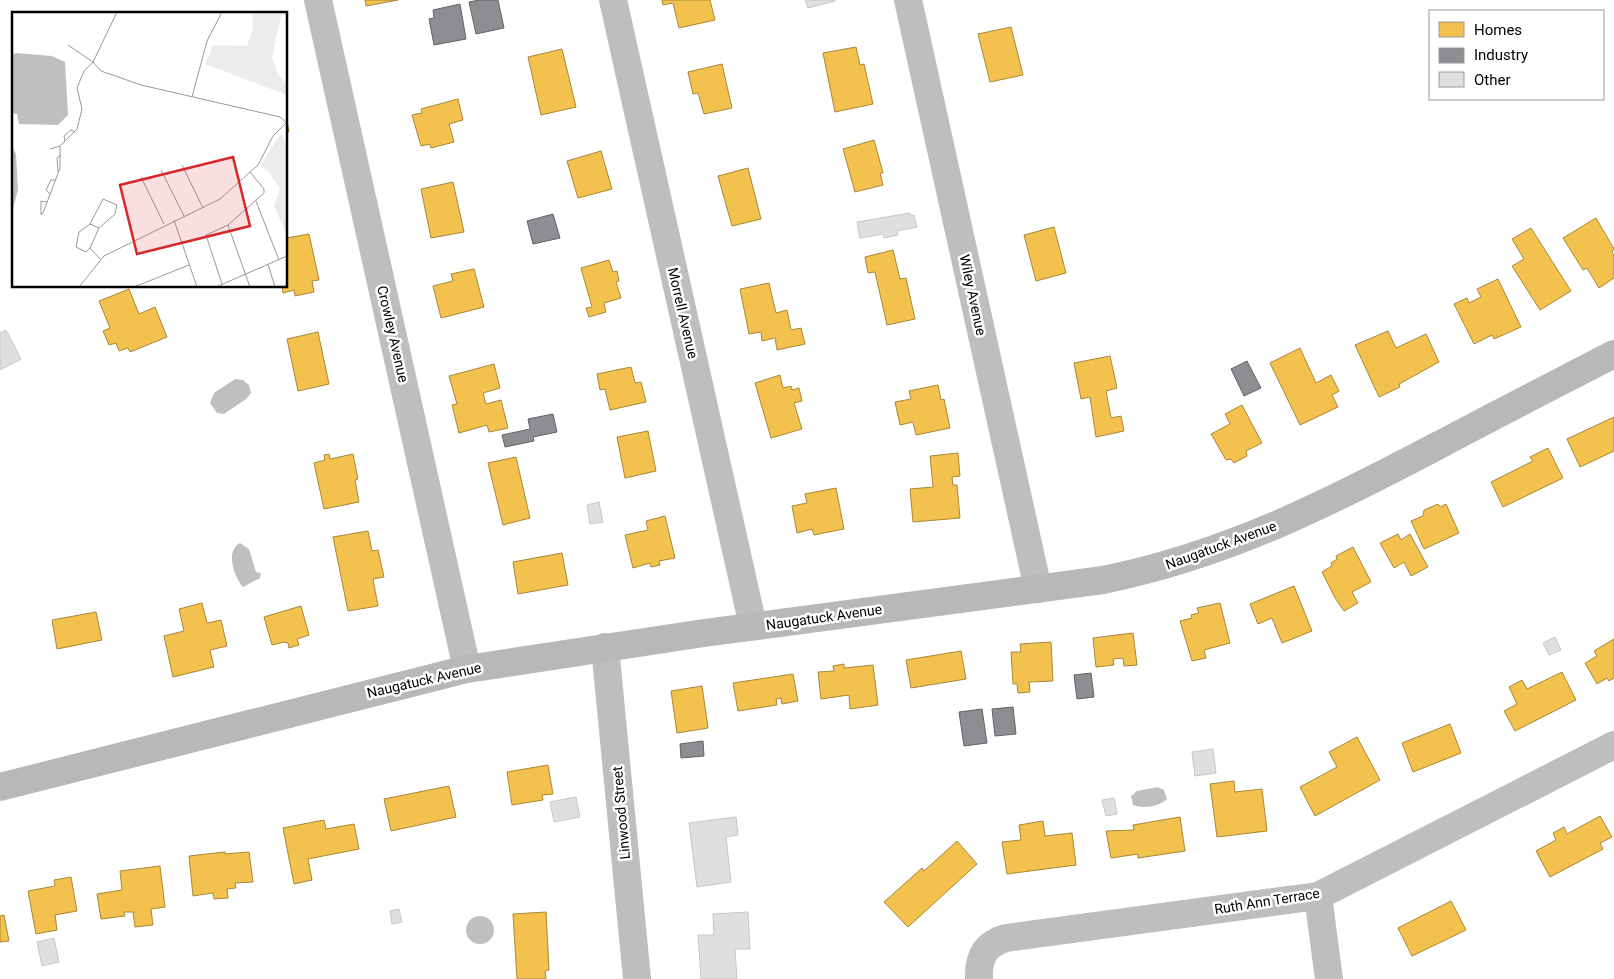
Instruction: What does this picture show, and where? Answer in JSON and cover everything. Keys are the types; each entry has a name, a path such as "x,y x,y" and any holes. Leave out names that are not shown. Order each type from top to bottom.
{"main road":[{"name":"Naugatuck Avenue","path":"0,787 467,669 606,647 1038,589 1145,572 1238,542 1338,497 1614,354"}],"street":[{"name":"Crowley Avenue","path":"318,0 467,669"},
{"name":"Morrell Avenue","path":"613,0 753,626"},
{"name":"Wiley Avenue","path":"908,0 1038,589"},
{"name":"Linwood Street","path":"606,647 636,979"},
{"name":"Ruth Ann Terrace","path":"981,966 991,944 1006,938 1318,896 1614,745"},
{"path":"1318,896 1329,979"}],"shaded area":[{"path":"235,379 243,380 249,385 251,393 246,399 224,414 217,413 210,403 214,393"},
{"path":"240,543 249,549 256,572 261,573 260,578 243,587 232,564 233,552"},
{"path":"1158,787 1164,790 1167,799 1164,802 1141,807 1133,805 1131,796 1137,791"},
{"path":"480,916 490,920 494,930 490,940 480,944 470,940 466,930 470,920"}],"building: Homes":[{"path":"365,0 398,0 366,6"},
{"path":"662,0 710,0 715,20 679,28 673,3 663,5"},
{"path":"1011,27 1023,75 990,82 978,34"},
{"path":"856,47 860,65 864,64 873,104 835,112 823,53"},
{"path":"562,49 576,107 541,115 528,57"},
{"path":"722,64 732,108 704,114 698,93 693,94 688,72"},
{"path":"458,99 463,120 449,124 454,142 431,148 430,144 421,146 412,115 422,113 421,109"},
{"path":"874,140 883,173 880,173 883,185 855,192 843,149"},
{"path":"601,151 612,189 578,198 567,161"},
{"path":"748,168 761,219 732,226 718,176"},
{"path":"453,182 464,232 431,238 421,189"},
{"path":"1596,218 1614,249 1612,252 1614,256 1614,278 1599,288 1587,268 1583,270 1563,238"},
{"path":"1054,227 1066,273 1036,281 1024,235"},
{"path":"1531,228 1571,291 1540,310 1512,266 1524,259 1512,239"},
{"path":"309,234 319,280 312,281 314,292 295,296 294,290 283,293 282,288 288,288 288,238"},
{"path":"893,250 900,279 906,278 915,319 887,325 875,272 868,273 865,257"},
{"path":"609,260 613,272 617,271 619,281 616,282 621,298 604,303 606,312 589,317 586,308 592,307 581,268"},
{"path":"474,269 484,307 441,318 433,286 453,281 451,274"},
{"path":"1498,279 1521,327 1494,339 1492,335 1474,344 1454,304 1467,298 1469,303 1481,297 1477,289"},
{"path":"769,283 776,313 787,310 791,330 801,328 805,344 777,350 775,338 762,341 761,332 749,334 740,289"},
{"path":"129,289 139,314 155,307 167,337 130,352 128,348 119,351 116,343 109,345 103,331 110,328 99,301"},
{"path":"1388,331 1396,348 1426,334 1439,362 1399,384 1400,387 1379,397 1355,345"},
{"path":"318,332 329,384 298,391 287,339"},
{"path":"1300,348 1316,383 1331,375 1339,391 1332,395 1338,407 1300,425 1270,363"},
{"path":"1110,356 1117,388 1106,391 1111,418 1121,416 1124,431 1096,437 1090,397 1081,399 1074,363"},
{"path":"494,364 500,388 483,393 486,404 501,400 508,428 489,432 487,425 459,433 452,405 457,404 449,376"},
{"path":"631,367 635,383 641,382 646,402 610,410 605,389 600,390 597,374"},
{"path":"780,375 783,388 791,386 792,390 799,388 802,401 794,403 802,429 771,438 755,383"},
{"path":"938,385 941,400 944,399 950,428 916,435 913,422 900,425 895,402 911,399 909,391"},
{"path":"1242,405 1262,443 1246,451 1247,456 1234,463 1231,459 1226,460 1211,434 1230,424 1225,414"},
{"path":"1614,417 1614,451 1580,467 1567,439"},
{"path":"648,431 656,471 625,478 617,437"},
{"path":"1548,448 1563,478 1503,507 1491,482 1533,461 1530,457"},
{"path":"958,453 960,476 952,477 953,485 957,485 960,518 913,522 910,489 933,487 930,456"},
{"path":"329,454 330,459 353,454 358,479 355,480 359,502 324,509 314,463 325,460 324,455"},
{"path":"516,457 530,518 503,525 488,463"},
{"path":"836,488 844,529 814,535 812,529 797,533 792,506 807,503 805,494"},
{"path":"1438,504 1440,507 1446,504 1459,533 1424,549 1411,521 1423,516 1424,510"},
{"path":"665,516 675,558 659,561 660,565 651,567 650,563 633,568 625,535 648,530 646,521"},
{"path":"368,531 372,551 378,550 384,577 373,579 378,606 348,611 333,537"},
{"path":"1398,534 1401,540 1410,534 1428,567 1411,576 1404,562 1394,568 1380,543"},
{"path":"1353,547 1371,582 1352,592 1358,603 1344,611 1322,572 1332,566 1331,563 1337,559 1336,556"},
{"path":"562,553 568,585 518,594 513,562"},
{"path":"1294,586 1312,631 1282,643 1272,618 1258,624 1250,604"},
{"path":"202,603 207,623 221,620 227,646 210,650 214,667 173,677 164,636 184,631 179,609"},
{"path":"1220,603 1230,643 1204,650 1206,658 1192,661 1180,621 1192,618 1191,615 1199,613 1197,608"},
{"path":"301,606 309,635 297,639 299,645 289,648 288,643 284,642 272,645 264,617"},
{"path":"96,612 102,640 57,649 52,620"},
{"path":"1133,633 1137,665 1124,666 1123,658 1113,659 1114,665 1096,667 1093,638"},
{"path":"1614,639 1614,678 1609,681 1607,678 1597,684 1585,663 1597,656 1594,651"},
{"path":"1051,642 1053,681 1029,682 1030,692 1018,693 1017,684 1013,684 1011,652 1021,652 1020,644"},
{"path":"961,651 966,679 911,688 906,660"},
{"path":"844,664 844,668 873,665 878,705 850,709 849,695 821,699 818,672 834,671 833,666"},
{"path":"1562,672 1576,700 1515,731 1504,711 1517,704 1509,687 1522,680 1527,689"},
{"path":"793,674 798,701 782,704 781,698 776,699 777,705 738,711 733,683"},
{"path":"702,686 708,728 677,733 671,691"},
{"path":"1450,724 1461,753 1413,772 1402,743"},
{"path":"1357,737 1380,780 1315,816 1300,787 1337,767 1329,752"},
{"path":"548,765 553,794 542,795 543,800 512,805 507,772"},
{"path":"1234,781 1235,792 1262,789 1267,831 1217,837 1210,784"},
{"path":"449,786 456,817 391,831 384,799"},
{"path":"1600,816 1612,837 1600,843 1603,849 1550,877 1536,851 1556,840 1553,833 1564,827 1567,834"},
{"path":"1180,817 1185,851 1138,858 1138,854 1111,858 1106,831 1134,830 1133,825"},
{"path":"324,820 326,829 354,824 359,849 308,859 312,880 294,884 283,828"},
{"path":"1043,821 1045,836 1072,833 1076,865 1007,874 1002,842 1021,840 1019,825"},
{"path":"957,841 977,864 908,927 884,902 922,868 924,871"},
{"path":"225,852 225,854 249,852 253,882 235,883 236,888 227,889 228,898 214,899 213,893 193,896 189,856"},
{"path":"160,866 165,907 151,909 153,925 135,927 133,912 124,912 125,916 101,919 97,894 122,890 120,871"},
{"path":"71,877 77,911 55,915 57,930 36,934 28,891 55,886 54,880"},
{"path":"1451,901 1466,930 1412,956 1398,928"},
{"path":"546,912 549,970 545,971 546,979 517,979 513,914"},
{"path":"4,915 9,941 0,942 0,916"}],"building: Industry":[{"path":"498,0 504,28 476,34 469,2"},
{"path":"460,4 466,39 434,45 429,19 434,18 433,10"},
{"path":"553,214 560,238 533,244 527,221"},
{"path":"1247,361 1261,388 1244,396 1231,369"},
{"path":"553,414 557,432 533,437 534,441 505,447 502,435 530,429 528,419"},
{"path":"1091,673 1094,697 1077,699 1074,675"},
{"path":"1013,707 1016,734 995,736 992,709"},
{"path":"982,709 987,743 964,746 959,712"},
{"path":"703,741 704,756 681,758 680,744"}],"building: Other":[{"path":"805,0 835,0 835,1 808,8"},
{"path":"910,213 911,216 914,215 917,227 897,231 898,235 884,238 883,234 860,238 857,222"},
{"path":"6,330 21,359 0,370 0,333"},
{"path":"599,502 603,522 590,524 587,505"},
{"path":"1555,637 1561,650 1549,655 1543,643"},
{"path":"1213,749 1216,773 1195,776 1192,752"},
{"path":"576,797 580,817 554,822 550,802"},
{"path":"1114,798 1117,814 1106,816 1102,800"},
{"path":"736,817 738,835 726,837 731,882 697,887 689,823"},
{"path":"399,909 402,922 392,924 390,911"},
{"path":"748,912 750,949 735,949 737,979 701,979 698,935 714,935 713,914"},
{"path":"54,938 59,962 42,966 37,942"}]}
